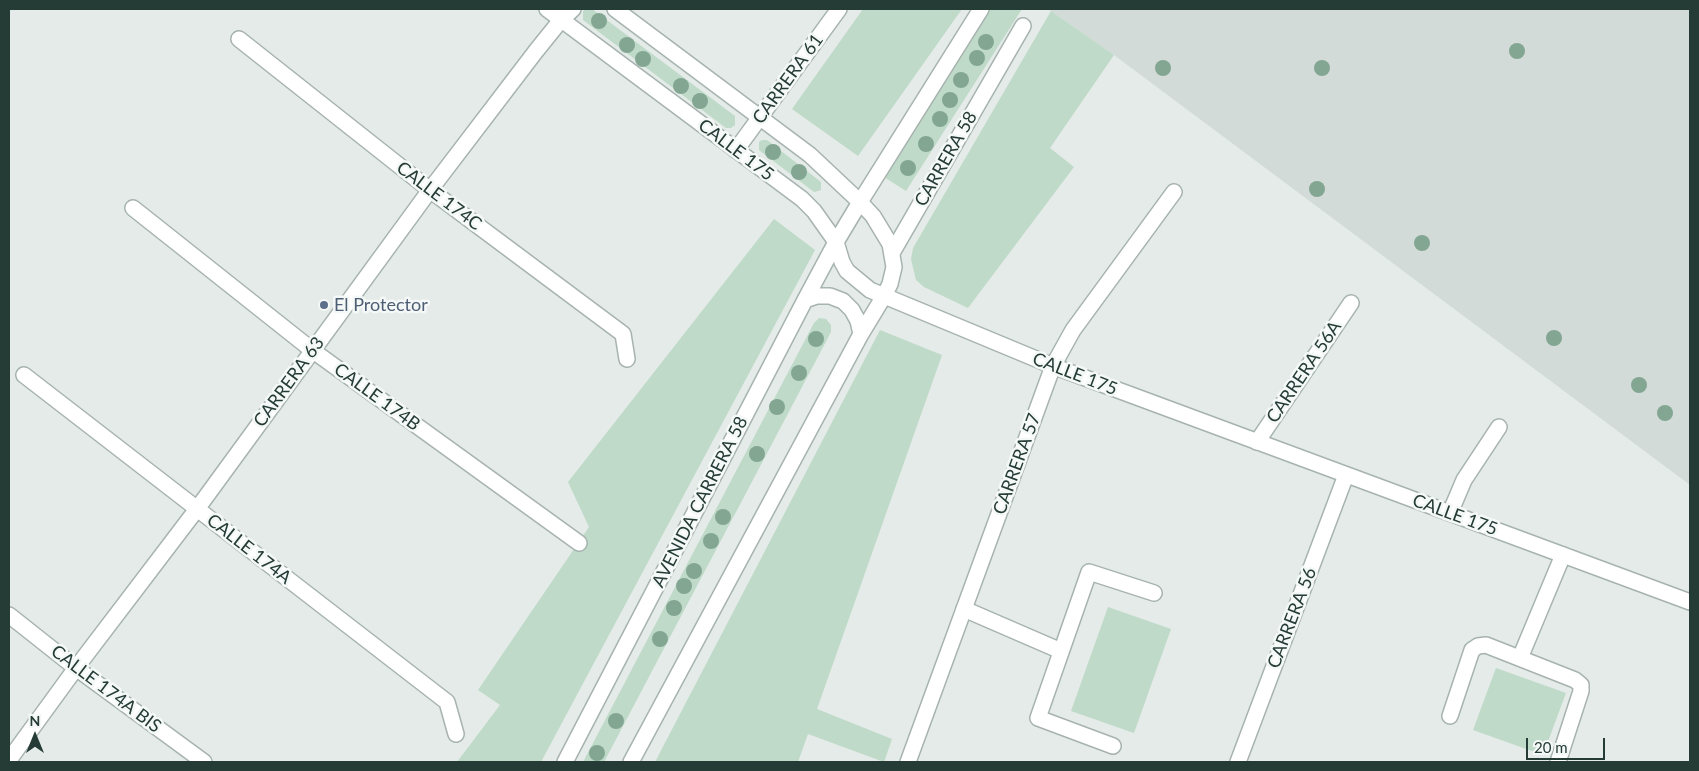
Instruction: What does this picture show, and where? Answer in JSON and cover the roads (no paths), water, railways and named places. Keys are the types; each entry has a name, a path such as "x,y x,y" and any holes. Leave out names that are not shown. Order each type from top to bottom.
{"street":[{"name":"CALLE 175","path":"547,9 802,199 814,211 836,242 847,271 870,290 1053,366 1690,602"},
{"name":"CARRERA 63","path":"9,760 76,668 198,509 430,190 561,20 573,9"},
{"path":"615,9 810,155 860,202 876,221 886,236 892,253"},
{"name":"CARRERA 61","path":"736,150 839,9"},
{"path":"836,242 981,9"},
{"name":"CARRERA 58","path":"884,296 890,284 894,267 892,253 1023,26"},
{"name":"CALLE 174C","path":"239,38 430,190 623,334 627,359"},
{"name":"CARRERA 57","path":"908,762 1053,366 1073,330 1174,192"},
{"name":"CALLE 174B","path":"133,208 312,350 578,542"},
{"name":"AVENIDA CARRERA 58","path":"565,762 836,242"},
{"path":"805,300 818,296 830,296 843,301 852,310 861,334"},
{"path":"631,762 861,334 884,296"},
{"name":"CARRERA 56A","path":"1257,442 1351,303"},
{"name":"CALLE 174A","path":"24,375 447,702 456,734"},
{"path":"1450,513 1464,480 1499,427"},
{"name":"CARRERA 56","path":"1238,762 1346,474"},
{"path":"1520,658 1563,555"},
{"path":"1113,746 1038,718 1088,572 1154,593"},
{"path":"964,609 1061,651"},
{"name":"CALLE 174A BIS","path":"9,616 204,762"},
{"path":"1450,716 1472,650 1478,646 1486,645 1575,680 1580,685 1581,691 1558,762"}],"place":[{"name":"El Protector","path":"324,305"}]}
